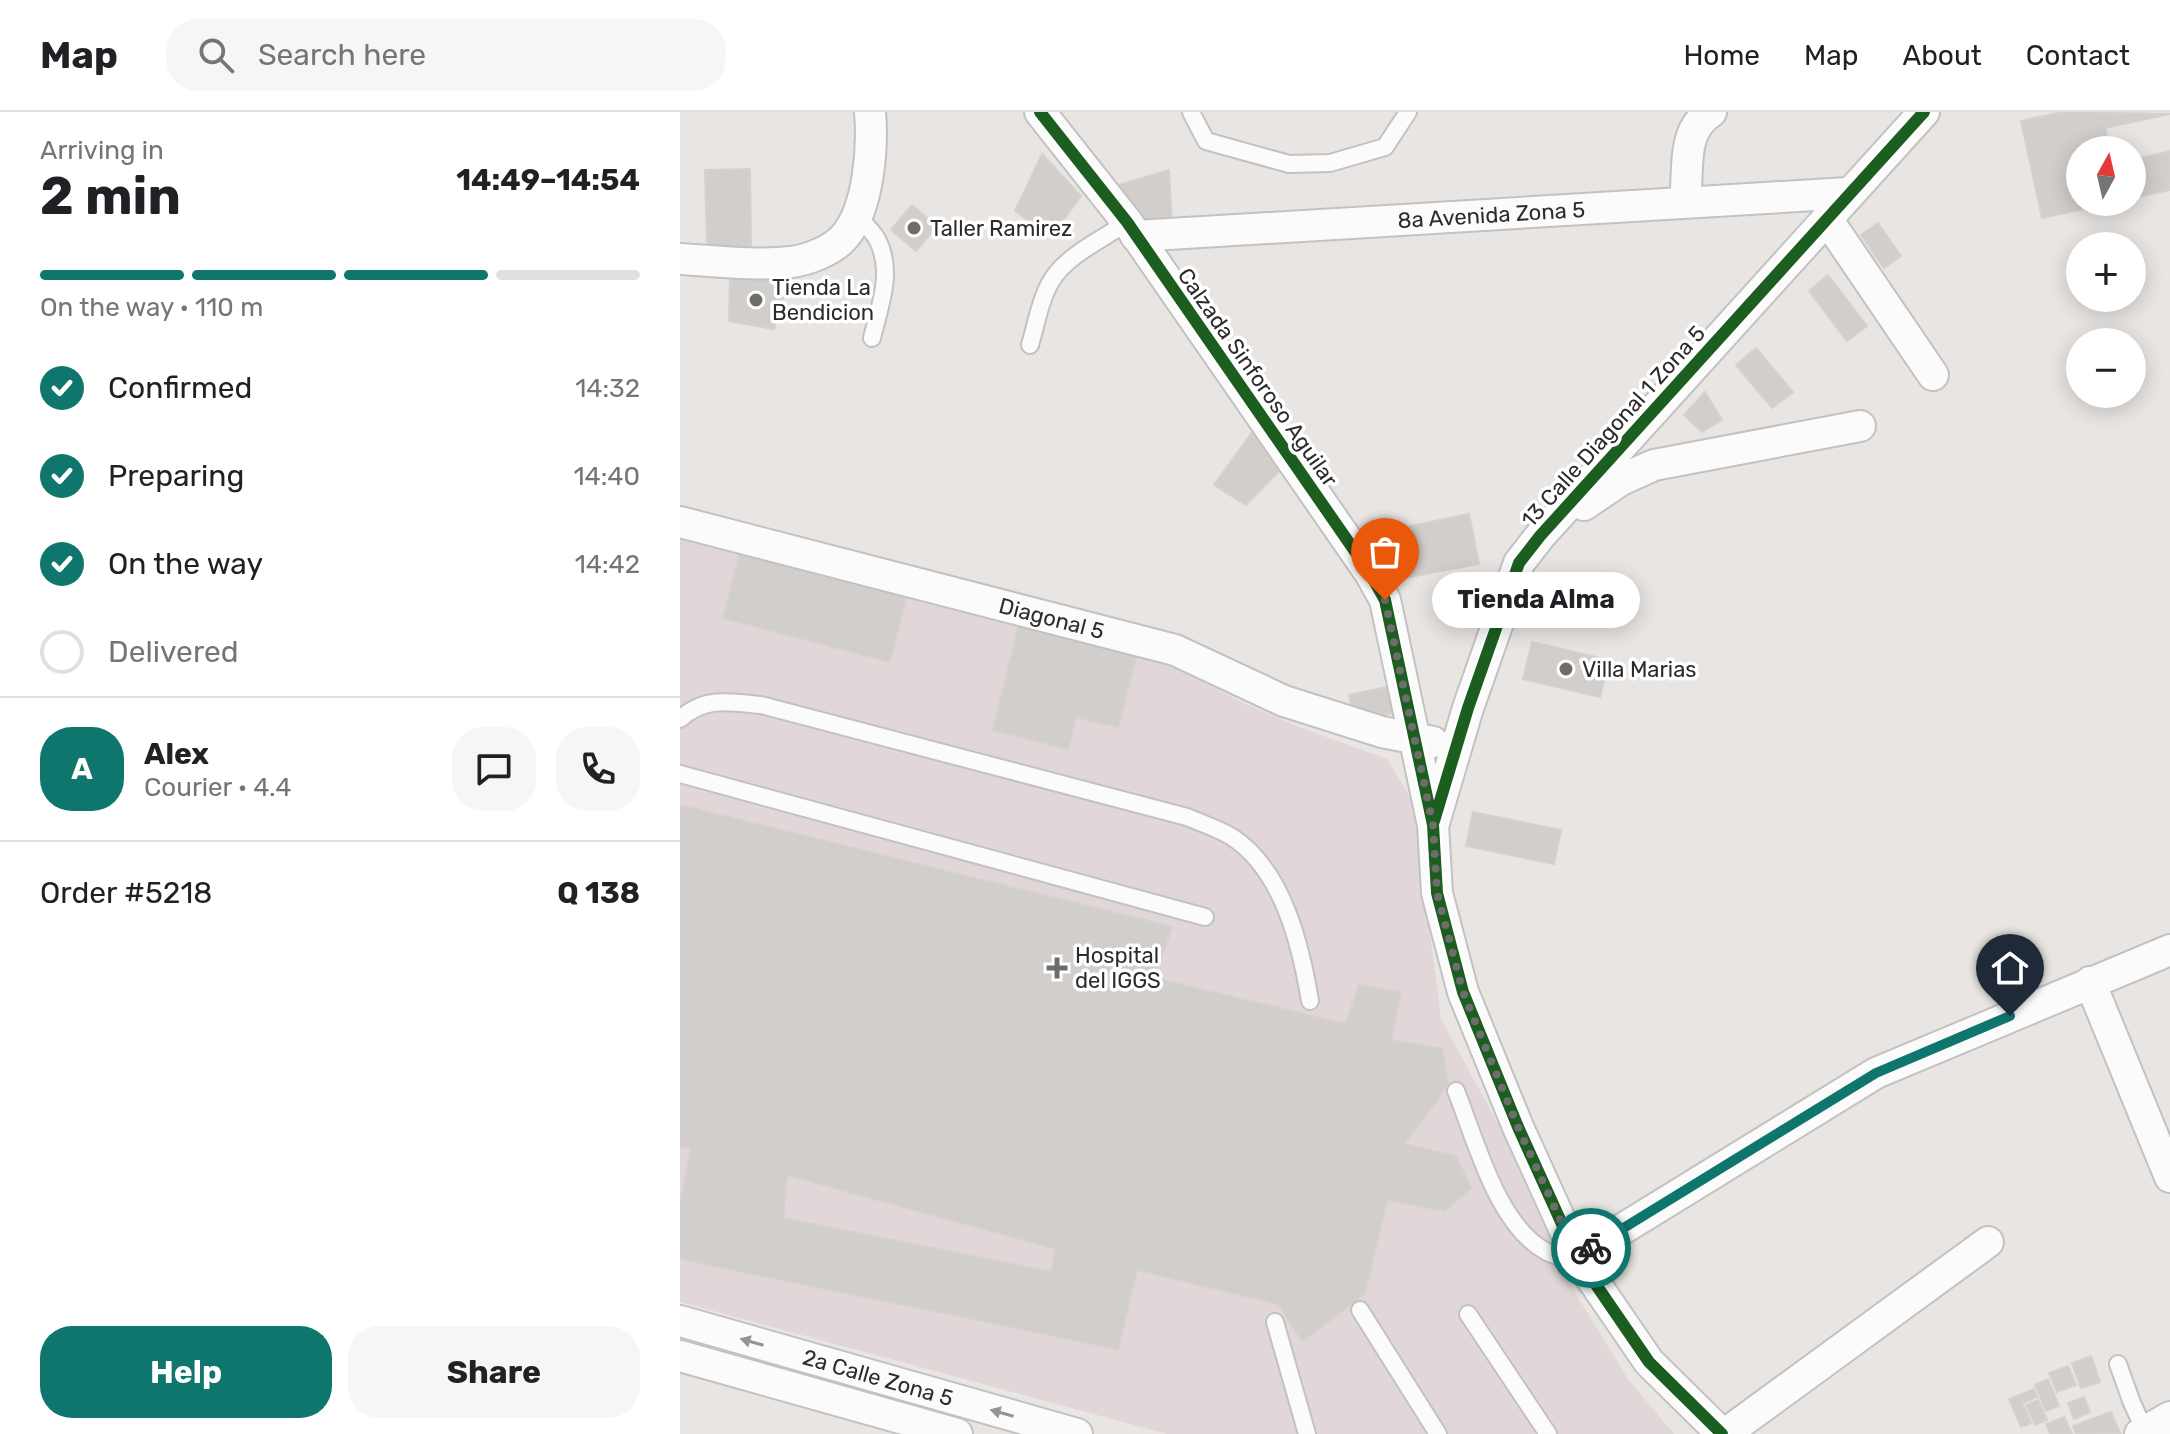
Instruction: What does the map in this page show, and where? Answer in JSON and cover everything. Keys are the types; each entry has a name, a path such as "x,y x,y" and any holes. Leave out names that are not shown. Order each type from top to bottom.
{"street":[{"path":"680,259 792,262 816,255 845,237 856,215 870,166 870,112"},
{"name":"Calzada Sinforoso Aguilar","path":"1040,112 1132,229 1370,573 1385,600 1433,825"},
{"path":"1685,201 1691,133 1697,120 1711,112"},
{"name":"13 Calle Diagonal 1 Zona 5","path":"1433,825 1468,708 1519,563 1848,193 1924,112"},
{"name":"8a Avenida Zona 5","path":"1132,229 1848,193"},
{"path":"1827,219 1933,375"},
{"path":"1540,536 1621,480 1654,465 1860,426"},
{"name":"Diagonal 5","path":"680,522 1175,650 1284,701 1382,732 1440,743 1459,743"},
{"path":"1433,825 1437,893 1463,992 1518,1127 1577,1257 1649,1362 1724,1434 1988,1242"},
{"path":"1577,1257 1876,1073 2170,950"},
{"path":"2090,982 2170,1177"},
{"name":"2a Calle Zona 5","path":"680,1321 1077,1434"},
{"name":"2a Calle Zona 5","path":"680,1356 858,1422 957,1434"},
{"path":"858,1422 870,1376"}],"lane":[{"path":"1191,112 1206,141 1289,164 1330,163 1385,147 1408,112"},
{"path":"856,215 876,238 886,268 872,338"},
{"path":"1030,345 1044,297 1056,274 1075,256 1132,229"},
{"path":"680,719 688,712 716,701 761,705 1187,817 1233,837 1268,871 1301,948 1310,1001"},
{"path":"680,774 1205,917"},
{"path":"1456,1091 1495,1188 1514,1225 1549,1253 1577,1257"},
{"path":"1360,1310 1438,1434"},
{"path":"1468,1314 1548,1434"},
{"path":"1275,1322 1307,1434"},
{"path":"2118,1364 2132,1403 2150,1429"}],"shaded area":[{"name":"Hospital del IGGS","path":"680,526 1142,650 1245,704 1387,759 1413,802 1441,1019 1500,1128 1571,1286 1628,1379 1674,1434 1167,1434 680,1302"}],"building":[{"path":"2063,112 2170,114 2105,128 2107,136 2066,136 2066,213 2042,218 2021,121"},
{"path":"2170,151 2170,190 2146,195 2146,157"},
{"path":"1042,154 1081,196 1052,236 1015,211"},
{"path":"750,169 751,246 707,247 705,170"},
{"path":"1169,170 1172,224 1144,225 1115,186"},
{"name":"Taller Ramirez","path":"912,205 937,226 916,251 891,230"},
{"path":"1878,223 1901,256 1884,268 1861,235"},
{"path":"1828,275 1867,326 1847,341 1809,291"},
{"name":"Tienda La Bendicion","path":"730,278 788,280 774,329 729,321"},
{"path":"1756,348 1793,392 1772,408 1736,365"},
{"path":"1705,392 1722,420 1702,432 1684,415"},
{"path":"1253,431 1282,468 1246,505 1214,485"},
{"path":"1469,514 1479,564 1405,578 1372,534"},
{"path":"742,544 909,587 890,662 723,618"},
{"path":"1019,624 1137,654 1118,727 1076,717 1068,749 993,730"},
{"name":"Villa Marias","path":"1532,642 1609,660 1600,697 1523,679"},
{"path":"1397,685 1402,711 1354,721 1349,695"},
{"path":"680,805 1172,927 1154,978 1346,1024 1359,985 1401,992 1391,1040 1442,1049 1448,1082 1404,1144 1456,1156 1471,1188 1445,1211 1387,1200 1365,1294 1302,1341 1278,1304 1137,1270 1118,1349 680,1259 680,1205 691,1148 680,1146","holes":["787,1175 1056,1249 1051,1272 783,1218"]},
{"path":"1473,812 1561,830 1554,864 1466,846"},
{"path":"2091,1356 2100,1382 2081,1388 2072,1363"},
{"path":"2068,1366 2076,1385 2057,1392 2049,1373"},
{"path":"2048,1379 2059,1406 2046,1411 2035,1385"},
{"path":"2034,1389 2037,1397 2022,1403 2031,1423 2021,1427 2009,1399"},
{"path":"2084,1397 2090,1412 2074,1419 2068,1403"},
{"path":"2038,1400 2047,1420 2035,1425 2026,1405"},
{"path":"2111,1412 2120,1433 2076,1434 2073,1426"},
{"path":"2064,1417 2072,1434 2050,1434 2046,1424"}],"cycle path":[{"path":"1040,112 1127,222 1370,573 1385,600 1433,825 1437,893 1463,992 1518,1127 1577,1257 1649,1362 1722,1434"},
{"path":"1434,821 1468,708 1519,563 1540,536 1924,112"}],"way so far":[{"path":"1385,600 1433,825 1437,893 1463,992 1518,1127 1577,1257 1591,1248"}],"place":[{"name":"Taller Ramirez","path":"914,228"},
{"name":"Tienda La Bendicion","path":"756,300"},
{"name":"Tienda Alma","path":"1385,600"},
{"name":"Villa Marias","path":"1566,669"},
{"name":"Hospital del IGGS","path":"1057,968"}],"route":[{"path":"1591,1248 1876,1073 2010,1016"}]}
